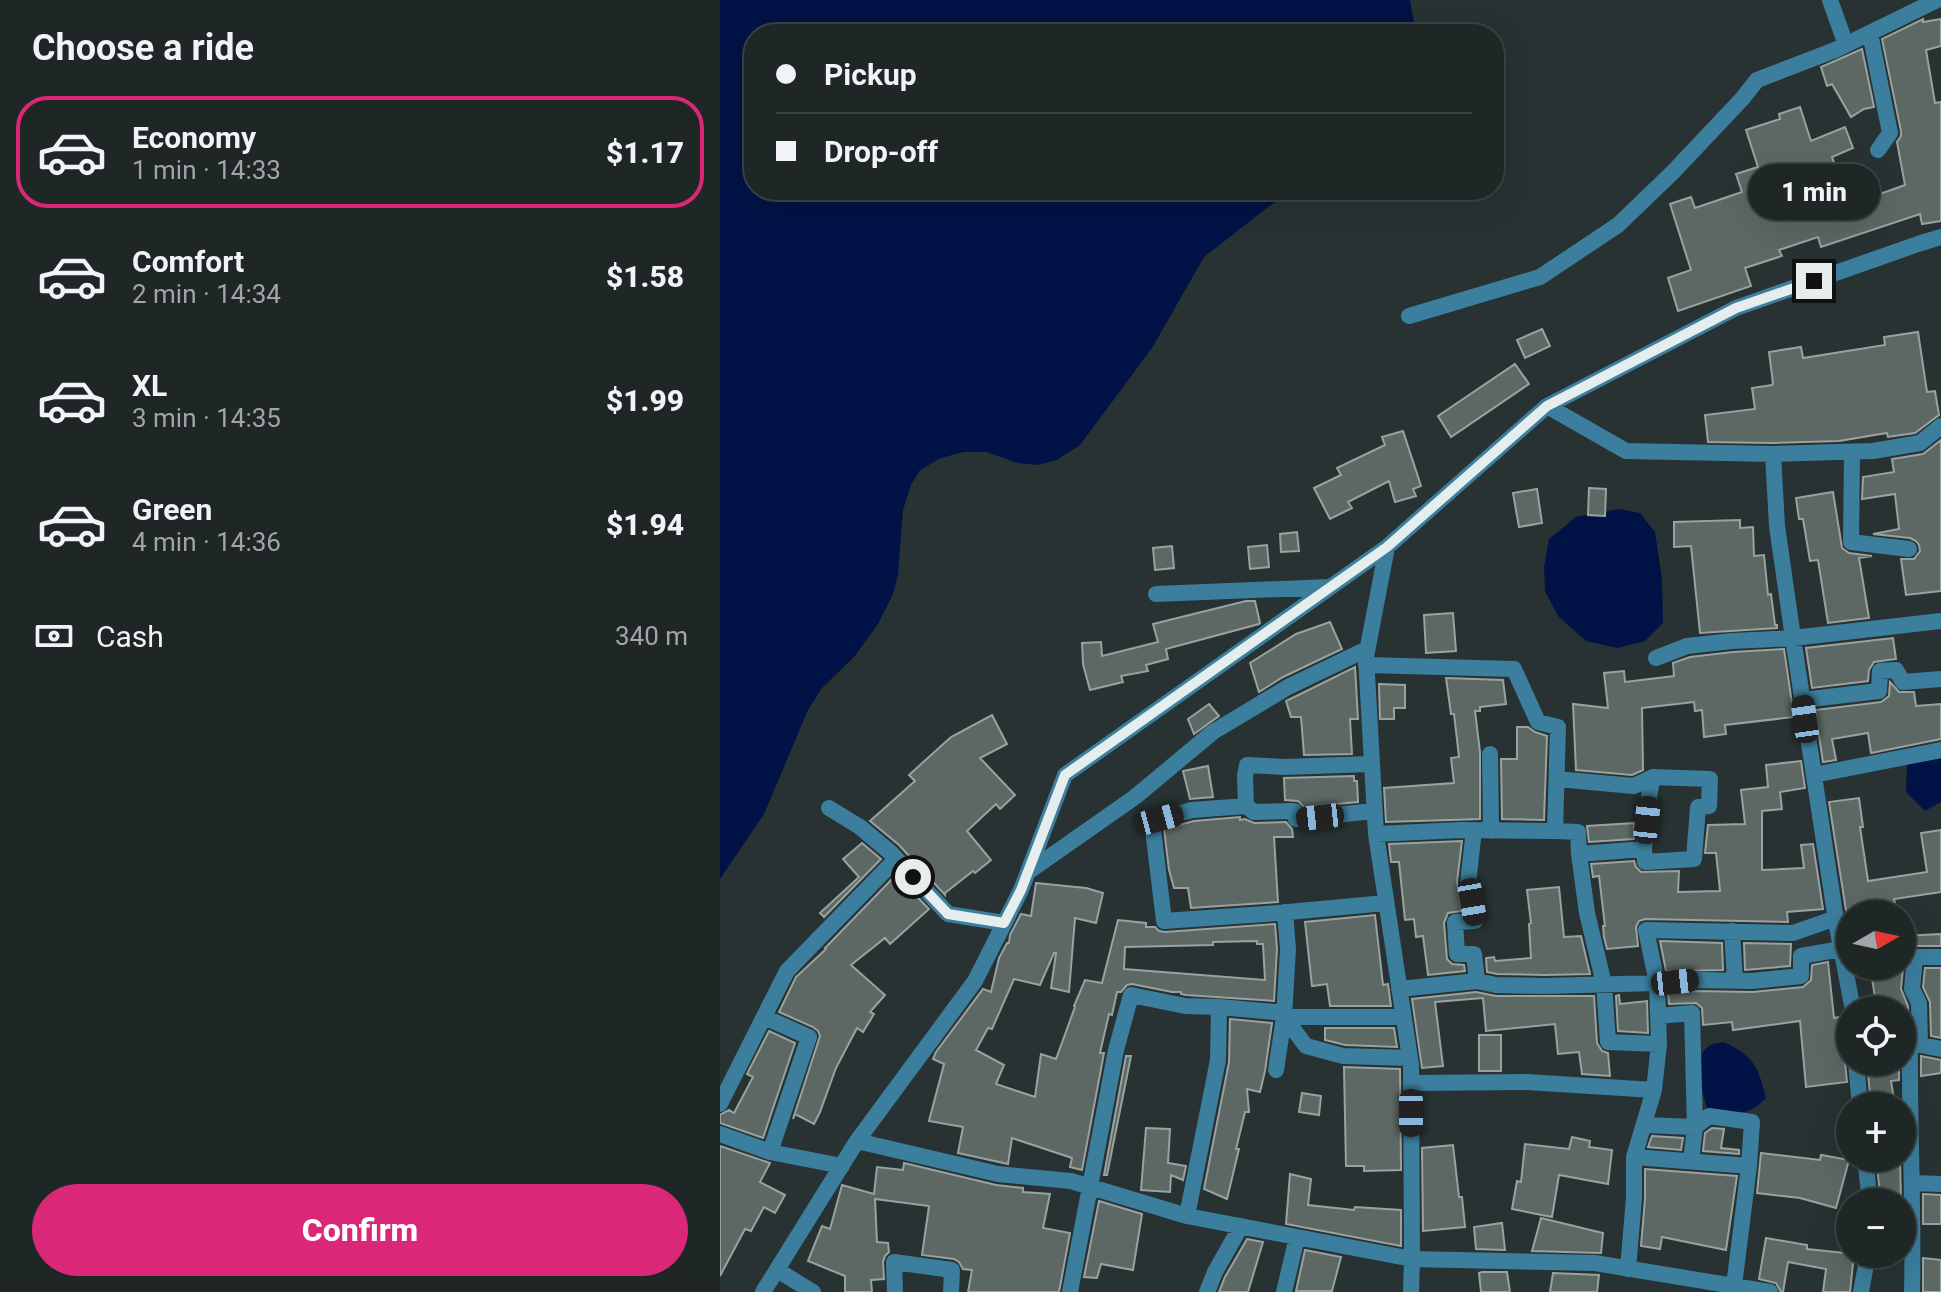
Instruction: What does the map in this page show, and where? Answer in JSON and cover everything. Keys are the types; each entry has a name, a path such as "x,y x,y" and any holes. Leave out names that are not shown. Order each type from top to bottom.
{"street":[{"path":"1830,0 1846,45"},
{"path":"1409,316 1540,277 1618,225 1683,162 1757,80 1846,45 1937,0"},
{"path":"1870,33 1890,133 1878,150"},
{"path":"763,1292 857,1141 975,981 1028,872 1065,775 1387,547 1547,406 1736,308 1941,237"},
{"path":"1547,406 1626,451 1773,454 1873,451 1920,443 1941,426"},
{"path":"1852,452 1851,542 1909,549"},
{"path":"1628,1269 1634,1157 1654,1090 1659,1044 1657,983 1646,930 1793,933 1836,918 1777,526 1773,454"},
{"path":"1387,547 1366,657 1376,834 1410,1058 1411,1292"},
{"path":"1156,594 1331,587"},
{"path":"1656,658 1687,646 1793,638 1941,621"},
{"path":"1028,872 1135,797 1213,732 1288,687 1366,657 1514,669 1538,722 1558,727 1555,831"},
{"path":"1802,700 1879,691 1880,671 1896,670 1903,682 1941,679"},
{"path":"1814,775 1941,750"},
{"path":"1490,754 1491,831"},
{"path":"1246,806 1247,765 1371,764"},
{"path":"1557,779 1634,786 1653,777 1710,779 1709,806 1698,807 1694,859 1645,862 1653,777"},
{"path":"1374,811 1296,819 1294,811 1254,812 1246,806 1192,810 1152,821 1164,921 1385,903"},
{"path":"829,808 860,827 896,859 948,914 1004,923"},
{"path":"1474,830 1468,883 1475,921 1455,922 1457,954 1474,954 1477,981"},
{"path":"1376,834 1474,830 1578,832 1587,913 1604,984 1608,1042 1659,1044"},
{"path":"1579,854 1644,849"},
{"path":"720,1104 787,971 896,859"},
{"path":"1276,1070 1284,1015 1288,949 1285,912"},
{"path":"1732,931 1735,980"},
{"path":"1399,989 1477,981 1532,986 1801,976 1801,956 1836,956"},
{"path":"1916,957 1941,957"},
{"path":"1911,980 1919,1003 1920,1045"},
{"path":"1070,1292 1116,1050 1131,995 1185,1006 1284,1015 1403,1017"},
{"path":"1187,1216 1218,1060 1219,1007"},
{"path":"1658,1016 1692,1013 1695,1127 1691,1161"},
{"path":"1284,1015 1306,1046 1343,1056 1410,1058"},
{"path":"764,1017 809,1037 770,1152"},
{"path":"1912,1292 1910,1043 1941,1049"},
{"path":"1411,1083 1527,1082 1654,1090"},
{"path":"1644,1125 1695,1127 1709,1116 1752,1122 1734,1286"},
{"path":"720,1134 770,1152 842,1166"},
{"path":"857,1141 998,1174 1071,1181 1187,1216 1412,1259 1595,1263 1628,1269 1669,1284 1734,1286 1770,1292"},
{"path":"1634,1157 1749,1166"},
{"path":"1913,1183 1941,1184"},
{"path":"1207,1292 1241,1226"},
{"path":"1284,1292 1297,1237"},
{"path":"895,1292 894,1262 952,1270 951,1292"},
{"path":"1861,1292 1865,1268"},
{"path":"777,1270 813,1292"}],"shaded area":[{"path":"720,0 1410,0 1414,24 744,24 744,200 1279,200 1204,257 1152,348 1080,445 1057,460 1037,465 1018,463 986,452 964,452 941,458 920,470 911,485 903,510 898,575 893,594 878,624 854,657 822,688 808,710 764,814 720,879"},
{"path":"1619,509 1640,513 1655,532 1662,579 1663,623 1645,641 1618,648 1586,641 1558,616 1545,591 1544,567 1549,539 1576,517"},
{"path":"1941,756 1941,802 1925,811 1906,792 1907,763"},
{"path":"1724,1042 1749,1058 1760,1078 1766,1098 1746,1112 1732,1113 1707,1108 1701,1084 1701,1057 1711,1045"}],"building":[{"path":"1923,19 1923,22 1941,19 1941,46 1926,50 1935,103 1941,102 1941,221 1922,224 1920,214 1821,247 1818,237 1779,250 1782,256 1745,268 1751,286 1678,311 1668,278 1691,270 1670,204 1691,197 1695,208 1742,192 1736,174 1758,167 1746,130 1780,119 1779,114 1800,107 1811,141 1845,127 1853,148 1832,157 1849,205 1905,185 1897,142 1901,131 1882,39"},
{"path":"1862,49 1874,107 1851,117 1832,84 1827,86 1821,67"},
{"path":"1542,329 1550,346 1525,358 1517,340"},
{"path":"1918,332 1927,392 1935,391 1939,415 1915,433 1888,437 1887,433 1839,441 1708,442 1705,415 1755,409 1752,388 1772,385 1769,352 1801,347 1803,358 1885,345 1884,337"},
{"path":"1515,364 1529,384 1451,437 1438,416"},
{"path":"1403,431 1421,486 1413,489 1416,496 1395,502 1389,481 1348,502 1352,508 1330,519 1314,488 1341,475 1337,468 1385,445 1382,437"},
{"path":"1941,440 1941,591 1906,595 1901,559 1914,559 1920,551 1919,545 1910,538 1873,534 1899,529 1895,494 1862,499 1863,477 1894,472 1892,459 1923,454"},
{"path":"1589,488 1606,489 1605,516 1588,515"},
{"path":"1537,489 1542,523 1519,527 1513,493"},
{"path":"1833,492 1842,548 1849,553 1872,556 1859,558 1869,618 1828,623 1818,560 1810,561 1796,498"},
{"path":"1740,520 1740,528 1753,527 1754,556 1764,555 1768,595 1771,594 1777,628 1700,633 1691,546 1674,547 1674,522"},
{"path":"1297,532 1299,551 1281,552 1280,534"},
{"path":"1267,545 1269,567 1250,569 1248,547"},
{"path":"1172,546 1174,568 1155,570 1153,548"},
{"path":"1255,601 1259,624 1166,649 1168,659 1146,665 1148,671 1121,676 1123,682 1090,690 1083,664 1082,643 1101,642 1102,656 1158,642 1153,624"},
{"path":"1453,613 1456,651 1426,653 1424,615"},
{"path":"1330,622 1342,649 1259,692 1250,663 1296,634"},
{"path":"1893,638 1896,659 1874,662 1868,681 1812,688 1806,648"},
{"path":"1784,649 1794,717 1725,725 1726,734 1704,737 1702,710 1695,711 1694,702 1642,708 1643,770 1632,775 1576,770 1573,704 1608,708 1604,673 1624,671 1625,682 1674,676 1673,663 1690,657"},
{"path":"1355,667 1358,719 1350,719 1352,754 1304,755 1301,717 1291,717 1286,701"},
{"path":"1446,678 1503,680 1506,704 1480,707 1480,711 1475,711 1480,752 1480,819 1386,822 1384,788 1454,783 1451,758 1459,757"},
{"path":"1890,682 1899,692 1914,692 1916,706 1941,704 1941,739 1871,753 1868,733 1832,739 1836,760 1823,762 1815,710 1881,702 1889,696"},
{"path":"1379,684 1405,685 1405,708 1394,708 1394,719 1380,719"},
{"path":"1209,704 1219,716 1194,734 1188,719"},
{"path":"992,715 1007,744 980,758 1015,795 1000,809 996,804 967,831 991,860 945,895 899,845 870,821 915,781 909,775 951,737"},
{"path":"1517,727 1528,727 1547,736 1544,820 1502,819 1501,759 1517,759"},
{"path":"1801,761 1805,788 1780,792 1782,809 1762,811 1762,870 1804,868 1801,845 1813,844 1823,909 1787,912 1788,922 1645,919 1639,921 1636,927 1638,946 1607,949 1599,876 1593,877 1591,864 1634,861 1641,872 1679,871 1678,892 1720,891 1716,853 1705,853 1708,825 1745,824 1741,790 1768,787 1766,765"},
{"path":"1208,766 1213,797 1190,799 1183,771"},
{"path":"1354,776 1358,802 1304,807 1298,801 1285,800 1284,778"},
{"path":"1859,798 1868,881 1927,872 1921,833 1941,830 1941,892 1894,900 1844,900 1829,802"},
{"path":"1240,817 1240,820 1254,823 1286,822 1292,829 1293,837 1274,837 1278,902 1191,908 1188,888 1174,888 1164,829 1194,821"},
{"path":"1634,823 1634,839 1589,842 1587,826"},
{"path":"1462,841 1457,882 1462,911 1448,913 1444,923 1447,959 1452,964 1464,965 1465,971 1428,975 1423,936 1416,937 1414,919 1405,920 1399,862 1391,862 1389,844"},
{"path":"862,843 881,859 824,917 820,913 859,877 843,859"},
{"path":"896,875 929,909 890,944 885,938 851,965 885,995 870,1012 874,1014 863,1032 857,1028 836,1068 814,1124 795,1114 793,1119 820,1036 813,1027 779,1012 796,977"},
{"path":"1036,883 1086,888 1103,893 1096,923 1075,918 1069,992 1051,988 1054,953 1040,985 1014,979 992,1029 988,1028 976,1050 1004,1065 996,1084 1035,1097 1041,1054 1056,1059 1085,980 1102,983 1118,920 1146,923 1146,927 1165,932 1275,924 1274,1001 1186,995 1132,984 1117,992 1100,1053 1104,1053 1082,1170 1070,1167 1072,1158 1012,1138 1008,1164 958,1153 963,1127 929,1121 944,1064 933,1059 936,1052 983,989 991,992 999,958 1021,914 1031,916","holes":["1257,941 1257,944 1263,944 1265,980 1124,969 1125,947"]},
{"path":"1559,887 1564,937 1581,936 1590,974 1487,972 1486,958 1494,957 1495,961 1531,958 1527,890"},
{"path":"1375,915 1383,985 1388,984 1391,1006 1330,1006 1327,984 1312,986 1305,922"},
{"path":"1941,934 1941,946 1916,946 1916,935"},
{"path":"1660,941 1722,943 1723,970 1666,971"},
{"path":"1744,943 1791,944 1790,966 1745,970"},
{"path":"1828,962 1836,1018 1836,1076 1846,1076 1847,1082 1806,1087 1800,1021 1733,1030 1732,1022 1703,1025 1702,1008 1696,1003 1669,1004 1668,993 1753,992 1803,987 1811,980 1812,965"},
{"path":"1925,968 1941,968 1941,1038 1931,1036 1930,1002 1923,987"},
{"path":"1872,980 1902,980 1904,996 1875,996"},
{"path":"1476,992 1496,996 1594,996 1597,1043 1602,1051 1608,1053 1610,1076 1582,1074 1579,1052 1558,1054 1555,1024 1486,1031 1483,998 1435,1002 1443,1066 1422,1068 1412,999"},
{"path":"1619,995 1620,1004 1647,1001 1648,1033 1618,1031 1616,996"},
{"path":"1230,1019 1272,1023 1260,1092 1247,1089 1249,1112 1245,1112 1227,1199 1204,1189 1229,1062"},
{"path":"1325,1028 1394,1028 1397,1047 1345,1045 1325,1040"},
{"path":"769,1031 795,1043 763,1138 720,1123 720,1115 729,1110 734,1113 753,1077 747,1074"},
{"path":"1479,1035 1501,1035 1501,1071 1479,1071"},
{"path":"1126,1056 1131,1056 1107,1175 1104,1175"},
{"path":"1921,1056 1941,1060 1941,1073 1921,1076"},
{"path":"1344,1067 1400,1069 1401,1170 1364,1171 1364,1166 1346,1166"},
{"path":"1868,1076 1899,1076 1899,1080 1891,1081 1893,1092 1870,1092"},
{"path":"1302,1093 1321,1096 1319,1115 1299,1112"},
{"path":"1146,1128 1170,1129 1168,1163 1186,1166 1183,1180 1171,1175 1170,1192 1141,1190"},
{"path":"1712,1128 1724,1129 1721,1148 1739,1150 1739,1154 1703,1151 1705,1133"},
{"path":"1652,1136 1683,1138 1681,1150 1648,1147"},
{"path":"1572,1137 1590,1141 1589,1147 1612,1150 1608,1184 1559,1175 1552,1217 1512,1209 1517,1181 1521,1182 1525,1144 1569,1149"},
{"path":"1453,1145 1465,1227 1423,1231 1422,1148"},
{"path":"720,1146 770,1163 760,1182 785,1195 775,1213 764,1207 751,1231 745,1229 720,1276"},
{"path":"1761,1153 1820,1160 1821,1155 1836,1158 1836,1172 1846,1172 1841,1188 1836,1188 1836,1208 1800,1198 1757,1193"},
{"path":"904,1163 996,1185 1023,1188 1023,1192 1050,1194 1043,1228 1070,1233 1059,1292 968,1292 972,1270 963,1269 954,1259 922,1255 929,1206 875,1199 877,1242 888,1243 889,1252 883,1262 884,1279 871,1280 872,1292 845,1292 845,1276 808,1261 822,1226 830,1229 842,1185 874,1194 877,1167 903,1170"},
{"path":"1645,1169 1737,1176 1726,1250 1662,1237 1660,1249 1641,1246"},
{"path":"1878,1172 1900,1172 1901,1188 1879,1188"},
{"path":"1290,1174 1311,1179 1308,1205 1354,1210 1355,1207 1401,1210 1401,1246 1286,1224"},
{"path":"1923,1194 1941,1195 1941,1224 1923,1224"},
{"path":"1099,1201 1142,1214 1133,1270 1101,1264 1097,1278 1084,1277"},
{"path":"1541,1218 1603,1233 1601,1253 1532,1251"},
{"path":"1502,1223 1505,1250 1476,1249 1474,1227"},
{"path":"1766,1238 1807,1245 1807,1249 1836,1252 1836,1268 1853,1268 1850,1292 1823,1292 1826,1269 1788,1262 1783,1292 1776,1283 1759,1279"},
{"path":"1247,1239 1263,1242 1248,1292 1219,1292 1225,1277"},
{"path":"1305,1250 1341,1257 1332,1291 1296,1291"},
{"path":"1923,1258 1941,1260 1941,1292 1923,1292"},
{"path":"1507,1272 1510,1292 1481,1292 1479,1273"},
{"path":"1553,1273 1599,1275 1597,1292 1550,1292"}],"route":[{"path":"913,877 948,914 1004,923 1021,890 1065,775 1387,547 1547,406 1736,308 1814,281"}]}
